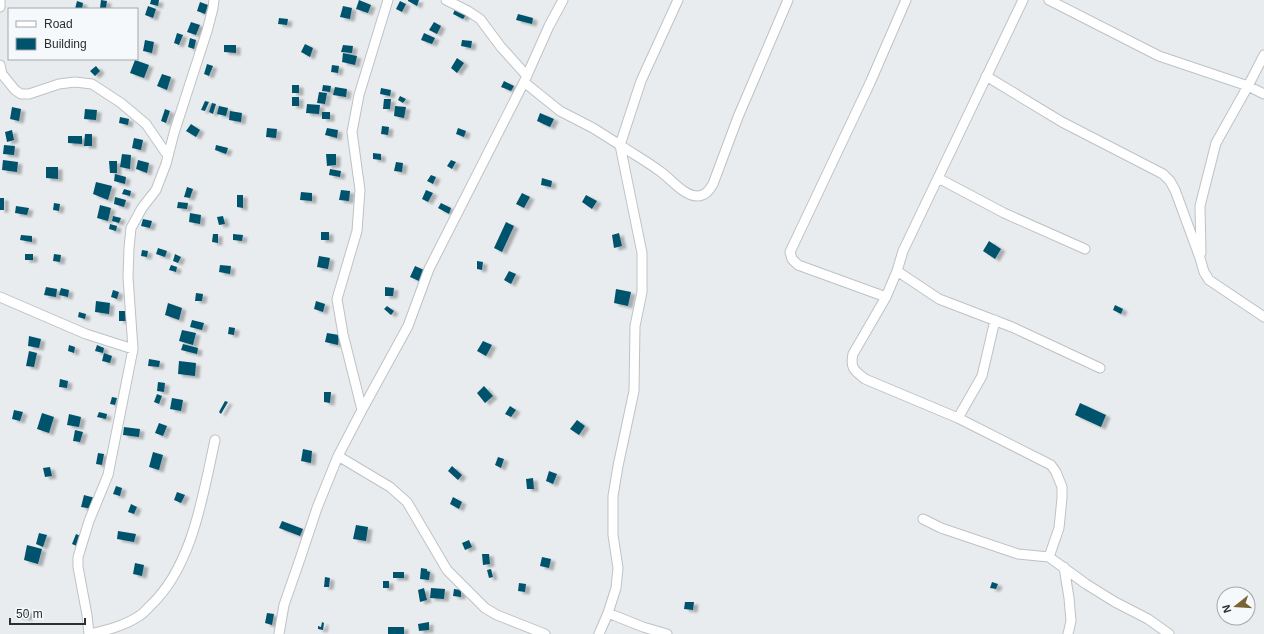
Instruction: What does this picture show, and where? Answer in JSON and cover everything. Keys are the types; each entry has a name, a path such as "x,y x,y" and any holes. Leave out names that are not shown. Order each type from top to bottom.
{"street":[{"path":"0,7 1,0"},
{"path":"214,0 207,31 174,133 166,164 156,190 142,208 131,228 128,277 133,349 108,475 89,521 78,557 78,567 90,634 112,629 140,616 161,596 184,559 200,508 215,440"},
{"path":"362,410 343,334 337,299 357,231 360,190 352,132 359,95 388,0"},
{"path":"446,0 480,19 525,79 560,111 593,128 662,172 683,191 695,196 703,195 709,191 713,184 738,117 788,0"},
{"path":"279,634 284,605 317,508 338,456 408,326 429,269 525,79 549,26 563,0"},
{"path":"599,634 616,588 618,568 613,535 612,496 634,391 635,326 642,292 642,253 620,145 641,81 678,0"},
{"path":"886,297 798,265 792,259 790,252 870,83 906,0"},
{"path":"1023,0 903,251 897,271 886,297 854,354 852,367 865,379 958,418 1051,466 1056,472 1062,487 1062,498 1059,528 1049,557"},
{"path":"1049,0 1159,56 1248,86 1264,94"},
{"path":"1200,258 1200,206 1216,143 1264,55"},
{"path":"0,65 2,74 15,90 21,94 29,94 59,84 75,82 92,84 121,103 146,124 168,156"},
{"path":"986,76 1062,122 1163,174 1170,181 1175,190 1204,272 1209,280 1264,317"},
{"path":"938,178 1004,213 1085,249"},
{"path":"897,271 939,299 995,320 1100,368"},
{"path":"0,297 86,334 133,349"},
{"path":"958,418 982,376 995,320"},
{"path":"338,456 390,487 407,502 447,570 485,608 497,615 545,634"},
{"path":"923,519 941,528 1018,554 1049,557 1086,584 1115,602 1148,619 1169,634"},
{"path":"1064,567 1071,621 1068,634"},
{"path":"608,613 642,627 667,634"}],"building":[{"path":"101,0 107,1 106,8 100,8"},
{"path":"151,0 159,0 158,6 150,4"},
{"path":"359,0 371,5 368,13 356,9"},
{"path":"408,0 419,0 417,6"},
{"path":"77,1 83,3 82,8 75,8"},
{"path":"400,1 406,4 402,12 396,9"},
{"path":"200,2 208,5 205,14 197,11"},
{"path":"148,6 156,9 153,18 145,15"},
{"path":"343,6 352,8 350,19 340,17"},
{"path":"456,7 467,13 463,19 453,14"},
{"path":"518,14 533,18 532,24 516,20"},
{"path":"279,18 288,19 287,25 278,24"},
{"path":"191,22 200,25 196,35 187,32"},
{"path":"434,22 441,26 437,34 429,30"},
{"path":"177,33 183,35 179,45 174,43"},
{"path":"424,33 435,38 432,44 421,40"},
{"path":"190,38 196,40 194,49 188,47"},
{"path":"145,40 154,42 152,53 143,51"},
{"path":"462,40 472,41 471,48 461,46"},
{"path":"305,44 313,48 310,57 301,52"},
{"path":"224,45 236,45 236,53 224,52"},
{"path":"343,45 353,46 352,53 341,52"},
{"path":"343,53 357,56 355,65 342,62"},
{"path":"457,58 464,63 457,73 451,68"},
{"path":"135,60 149,65 144,78 130,73"},
{"path":"207,64 213,66 209,76 204,74"},
{"path":"332,65 339,66 338,73 331,72"},
{"path":"96,66 100,71 95,76 90,71"},
{"path":"162,74 171,77 167,90 157,86"},
{"path":"504,81 514,86 511,91 501,87"},
{"path":"292,85 299,85 299,93 292,93"},
{"path":"323,85 331,86 330,92 322,91"},
{"path":"335,87 347,89 346,97 333,95"},
{"path":"381,88 391,90 390,96 380,94"},
{"path":"319,92 327,93 325,104 317,103"},
{"path":"400,96 406,99 403,103 398,100"},
{"path":"292,97 299,97 299,106 292,106"},
{"path":"384,99 391,99 390,109 383,109"},
{"path":"205,101 209,102 205,111 201,110"},
{"path":"212,103 216,104 213,114 209,112"},
{"path":"307,104 320,105 319,114 306,113"},
{"path":"219,106 228,108 226,116 217,114"},
{"path":"395,106 406,107 404,118 394,116"},
{"path":"12,107 21,109 19,121 10,119"},
{"path":"85,109 97,110 96,120 84,119"},
{"path":"165,109 170,111 166,123 161,121"},
{"path":"230,111 242,113 241,122 229,120"},
{"path":"322,112 330,112 330,119 322,119"},
{"path":"540,113 554,119 550,127 537,121"},
{"path":"120,117 129,119 128,125 119,123"},
{"path":"191,124 200,130 196,137 186,131"},
{"path":"382,126 389,127 388,135 381,134"},
{"path":"267,128 277,129 276,138 266,137"},
{"path":"327,128 338,130 337,138 325,135"},
{"path":"458,128 466,131 464,137 456,134"},
{"path":"12,130 14,140 7,142 5,132"},
{"path":"85,134 92,134 92,146 84,146"},
{"path":"68,136 82,136 82,144 68,143"},
{"path":"134,138 143,140 141,150 132,148"},
{"path":"4,145 15,146 14,155 3,154"},
{"path":"216,145 228,148 226,154 215,150"},
{"path":"373,153 381,154 381,160 373,159"},
{"path":"122,154 131,155 130,169 120,167"},
{"path":"326,154 336,154 336,165 327,166"},
{"path":"3,160 18,162 17,172 2,170"},
{"path":"138,160 149,163 147,173 136,169"},
{"path":"451,160 456,162 452,169 447,166"},
{"path":"109,161 117,161 117,173 110,173"},
{"path":"396,162 403,163 402,172 394,171"},
{"path":"46,167 58,167 58,179 46,178"},
{"path":"330,169 341,171 340,177 329,175"},
{"path":"115,174 126,177 125,184 114,181"},
{"path":"431,175 436,177 433,184 427,181"},
{"path":"542,178 552,181 551,187 541,185"},
{"path":"96,182 112,186 108,200 93,194"},
{"path":"187,187 193,189 190,198 184,197"},
{"path":"124,189 131,191 130,196 122,194"},
{"path":"341,190 350,191 349,201 339,200"},
{"path":"426,190 433,193 428,202 422,199"},
{"path":"301,192 312,193 312,201 300,200"},
{"path":"522,193 530,197 524,208 516,204"},
{"path":"237,195 243,195 243,208 237,207"},
{"path":"586,195 597,201 592,209 582,202"},
{"path":"115,197 126,200 124,207 114,204"},
{"path":"0,198 4,198 4,210 0,210"},
{"path":"178,202 188,203 187,209 177,208"},
{"path":"54,203 60,204 59,211 53,210"},
{"path":"441,203 451,208 449,214 438,208"},
{"path":"100,205 111,208 108,221 97,218"},
{"path":"16,206 29,208 27,215 15,213"},
{"path":"190,213 201,215 200,224 189,222"},
{"path":"113,216 121,218 119,223 112,221"},
{"path":"223,216 225,224 219,225 217,217"},
{"path":"143,219 152,221 150,228 141,226"},
{"path":"506,222 514,226 502,252 494,248"},
{"path":"110,224 117,226 116,231 109,229"},
{"path":"321,232 329,232 329,240 321,240"},
{"path":"619,233 622,246 614,248 612,235"},
{"path":"213,234 218,234 218,243 212,242"},
{"path":"233,234 243,235 242,241 233,240"},
{"path":"21,235 32,236 32,242 20,240"},
{"path":"989,241 1001,249 995,259 983,251"},
{"path":"158,248 167,251 165,257 156,254"},
{"path":"142,250 148,251 147,257 141,256"},
{"path":"25,254 33,254 33,260 25,260"},
{"path":"54,254 61,255 60,262 53,261"},
{"path":"175,254 181,257 178,263 173,261"},
{"path":"319,256 330,258 328,269 317,267"},
{"path":"477,261 483,262 482,270 477,269"},
{"path":"171,265 177,267 176,272 169,270"},
{"path":"220,265 231,266 230,274 219,272"},
{"path":"415,266 424,270 419,281 410,277"},
{"path":"509,271 516,274 511,284 504,280"},
{"path":"46,287 57,289 56,297 44,295"},
{"path":"385,287 394,288 393,296 385,296"},
{"path":"61,288 69,290 68,297 59,295"},
{"path":"616,289 631,292 628,306 614,303"},
{"path":"113,290 119,292 117,299 111,297"},
{"path":"196,293 203,294 202,301 195,301"},
{"path":"96,301 110,303 109,314 95,312"},
{"path":"316,301 325,304 323,312 314,309"},
{"path":"168,303 182,308 179,320 165,315"},
{"path":"1115,305 1123,309 1121,314 1113,310"},
{"path":"387,306 394,311 391,315 384,309"},
{"path":"119,311 127,311 127,321 119,321"},
{"path":"79,312 86,314 85,319 78,317"},
{"path":"192,320 204,323 202,330 190,327"},
{"path":"229,327 235,328 234,335 228,334"},
{"path":"182,330 196,333 193,345 179,341"},
{"path":"327,333 339,335 338,345 325,342"},
{"path":"29,336 41,339 39,348 28,346"},
{"path":"483,341 492,345 486,356 477,351"},
{"path":"183,344 198,348 197,354 181,350"},
{"path":"69,345 75,347 74,353 68,351"},
{"path":"97,345 104,348 103,353 95,351"},
{"path":"29,351 37,353 34,367 26,366"},
{"path":"104,353 112,356 110,363 102,361"},
{"path":"149,359 160,361 159,367 148,366"},
{"path":"179,361 196,363 195,376 178,374"},
{"path":"60,379 68,381 67,388 59,387"},
{"path":"158,382 165,383 164,392 157,391"},
{"path":"484,386 493,396 485,403 477,393"},
{"path":"324,392 331,392 330,403 324,402"},
{"path":"157,394 162,396 159,404 154,402"},
{"path":"112,397 117,398 115,405 110,404"},
{"path":"172,398 183,400 181,411 170,409"},
{"path":"225,401 228,402 221,414 219,412"},
{"path":"1080,403 1106,415 1101,427 1075,415"},
{"path":"510,406 516,410 511,417 505,414"},
{"path":"14,410 23,412 20,421 12,419"},
{"path":"99,412 107,414 106,419 97,417"},
{"path":"42,413 54,417 49,433 37,429"},
{"path":"69,414 81,417 79,427 67,425"},
{"path":"577,420 585,426 579,435 570,429"},
{"path":"159,423 167,426 163,436 155,433"},
{"path":"124,427 140,429 139,437 123,435"},
{"path":"75,430 83,432 80,442 73,441"},
{"path":"303,449 312,451 311,463 301,461"},
{"path":"153,452 163,455 159,470 149,467"},
{"path":"98,453 104,454 102,465 96,464"},
{"path":"498,457 504,459 501,468 495,465"},
{"path":"452,466 462,475 458,480 448,471"},
{"path":"50,467 52,476 45,477 43,468"},
{"path":"549,471 557,474 553,484 546,481"},
{"path":"533,478 534,489 527,489 526,479"},
{"path":"116,486 122,488 120,496 113,494"},
{"path":"177,492 185,495 181,503 174,500"},
{"path":"84,495 95,498 93,509 81,507"},
{"path":"453,497 462,502 459,509 450,504"},
{"path":"131,504 137,507 134,514 128,512"},
{"path":"282,521 303,529 300,536 279,528"},
{"path":"356,525 368,527 366,541 353,539"},
{"path":"118,531 136,534 134,542 117,539"},
{"path":"39,533 47,535 43,547 36,544"},
{"path":"76,534 83,537 79,547 72,544"},
{"path":"469,540 472,547 465,550 462,543"},
{"path":"27,545 42,549 38,564 24,560"},
{"path":"482,554 489,554 490,564 483,565"},
{"path":"542,557 551,559 549,568 540,566"},
{"path":"135,563 144,565 142,576 133,574"},
{"path":"421,568 427,569 427,571 430,572 429,580 420,579"},
{"path":"491,569 493,577 489,578 487,570"},
{"path":"393,572 404,572 404,578 393,578"},
{"path":"325,577 330,578 329,587 324,587"},
{"path":"383,581 389,581 389,588 383,588"},
{"path":"992,582 998,584 996,589 990,588"},
{"path":"519,583 526,584 525,592 518,591"},
{"path":"424,588 427,600 420,602 418,590"},
{"path":"431,588 445,589 444,599 430,598"},
{"path":"454,589 461,590 461,597 453,596"},
{"path":"685,602 694,602 693,610 684,609"},
{"path":"18,609 29,611 28,618 17,616"},
{"path":"267,613 274,614 272,625 265,623"},
{"path":"322,622 324,623 323,630 318,629 318,626 321,627"},
{"path":"429,622 429,630 419,631 418,624"},
{"path":"388,627 404,627 404,634 388,634"}]}
